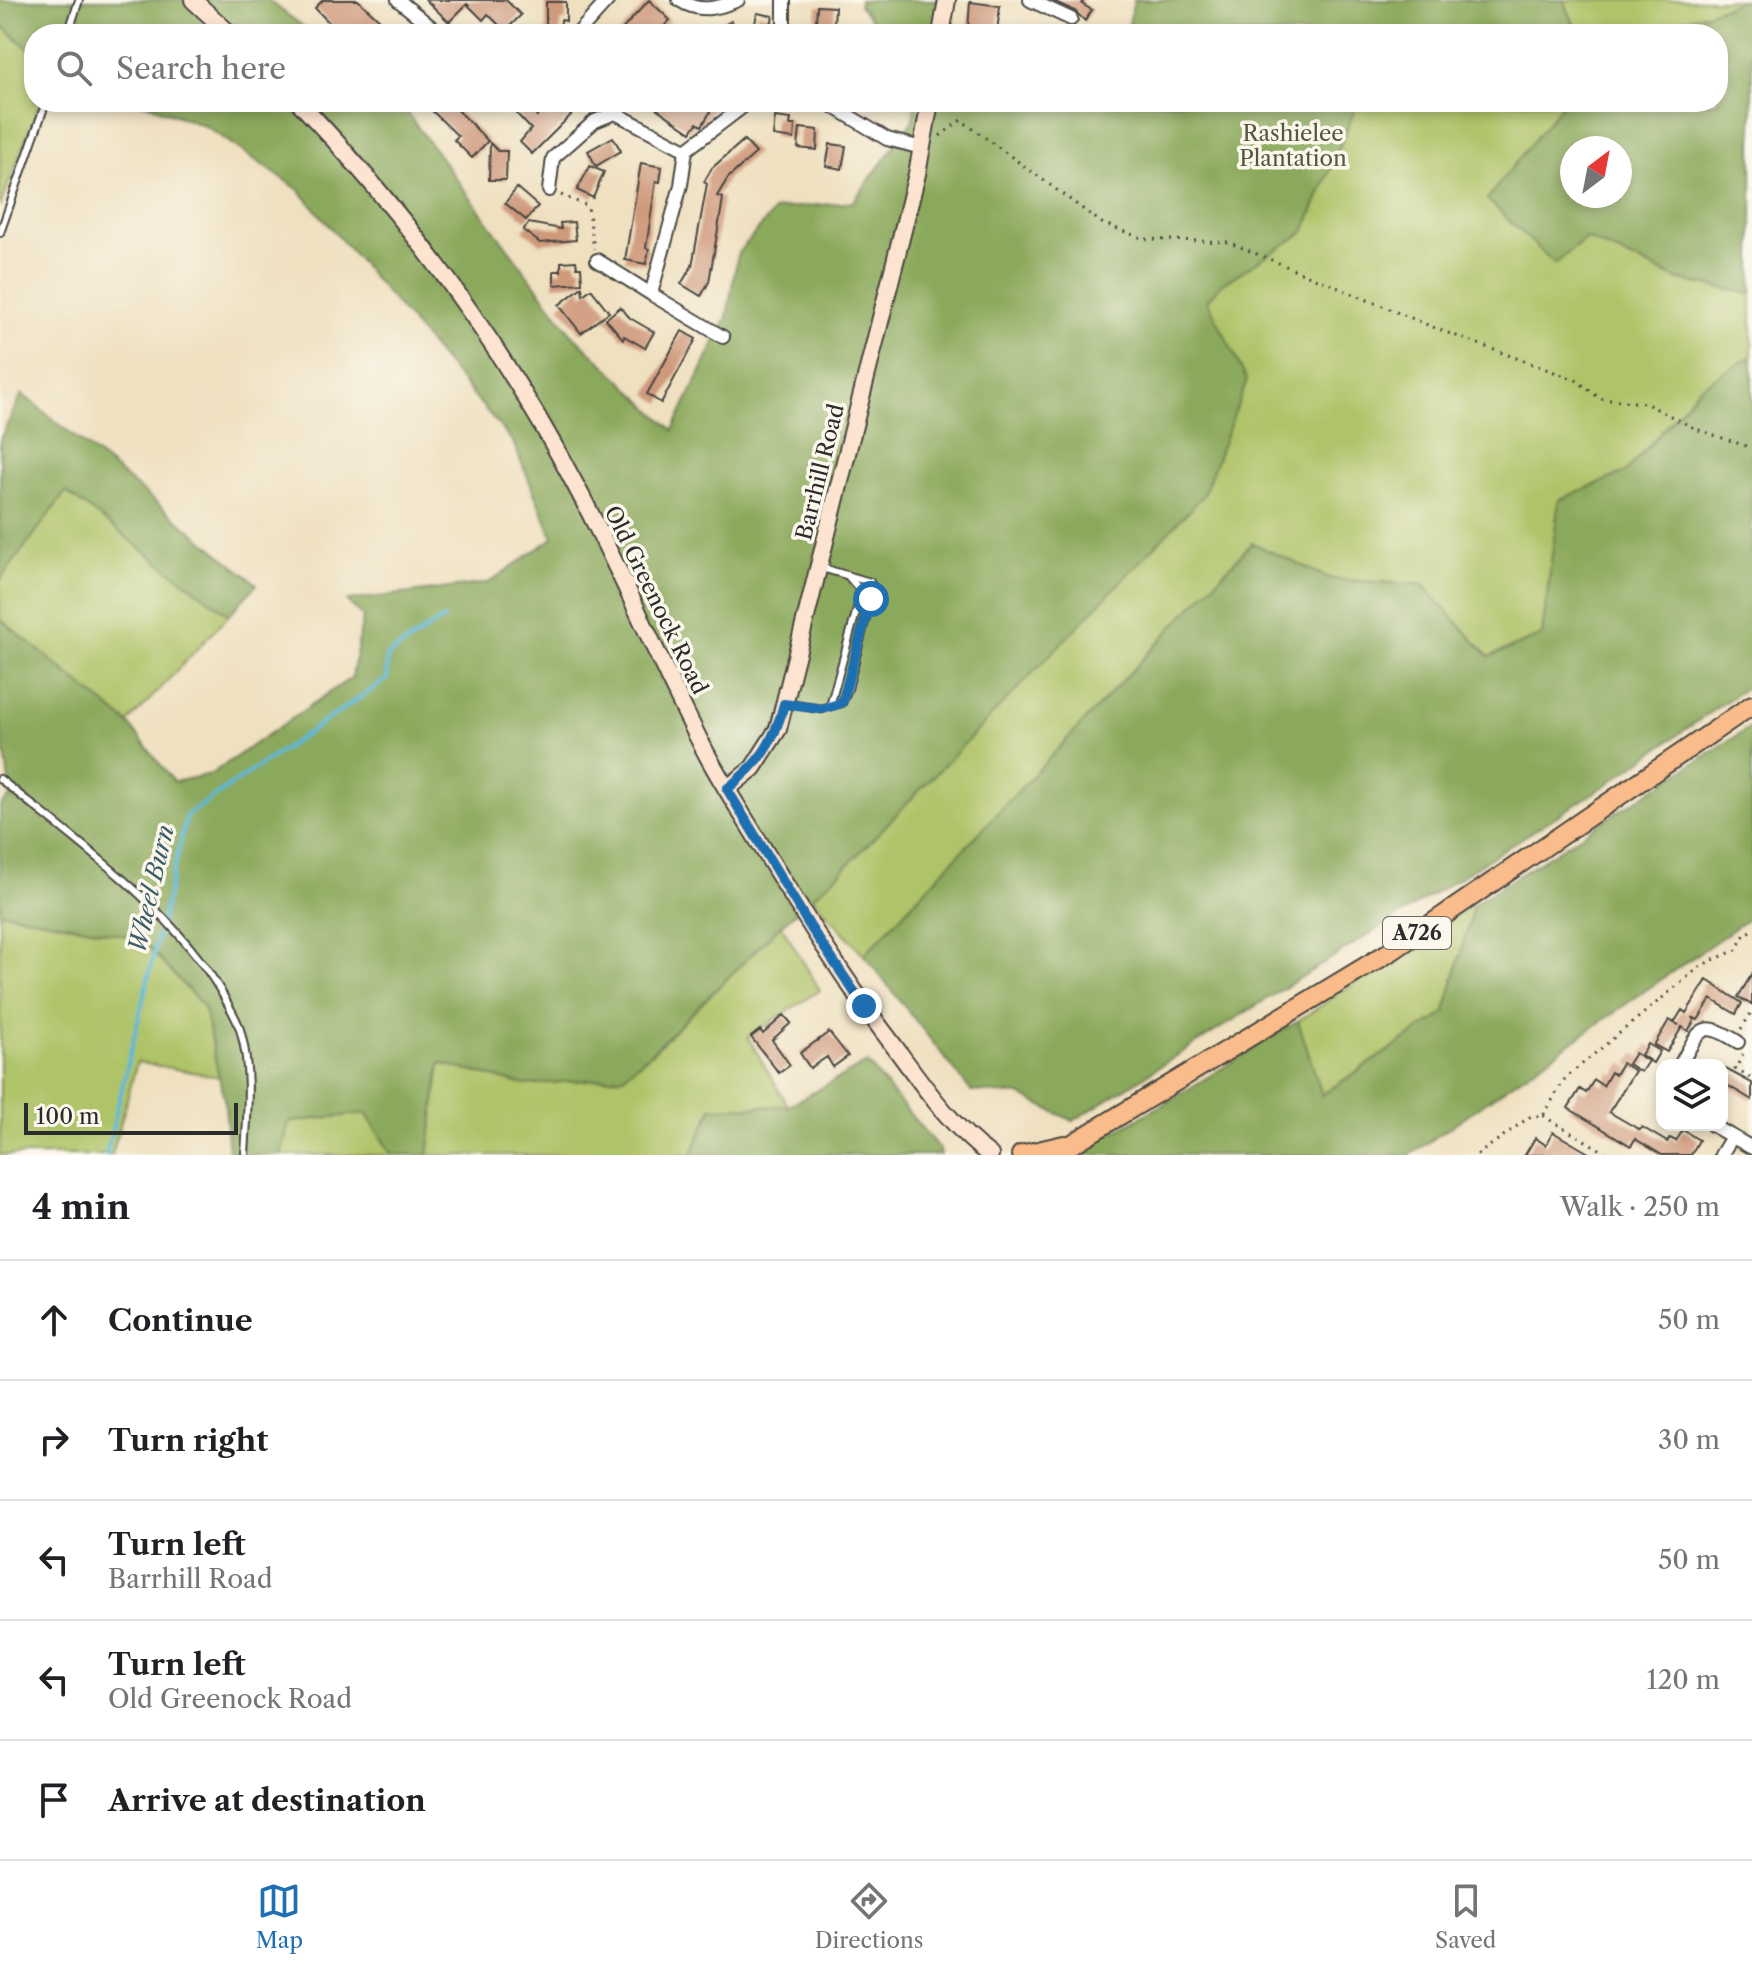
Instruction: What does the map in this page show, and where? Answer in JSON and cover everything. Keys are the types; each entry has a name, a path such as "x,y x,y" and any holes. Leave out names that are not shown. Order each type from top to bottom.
{"main road":[{"name":"A726","path":"1054,1155 1393,950 1752,705"},
{"name":"A726","path":"1021,1155 1071,1143"}],"street":[{"path":"193,0 219,24"},
{"path":"398,0 428,24"},
{"path":"586,24 608,0"},
{"path":"679,0 689,7 716,9 738,0"},
{"path":"784,0 784,24"},
{"path":"943,24 947,0"},
{"path":"1030,0 1071,19"},
{"name":"Old Greenock Road","path":"308,112 364,172 437,263 510,373 578,488 705,751 811,928 864,1006 929,1092 990,1155"},
{"path":"651,294 681,185 686,150 736,112"},
{"path":"842,112 887,139 922,148"},
{"name":"Barrhill Road","path":"727,789 753,768 778,729 922,148 928,112"},
{"path":"549,190 553,158 595,121 615,113 686,150"},
{"path":"597,260 723,337"},
{"path":"1684,1059 1700,1032 1707,1028 1716,1028 1740,1043"},
{"name":"Old Greenock Road","path":"960,1127 972,1155"},
{"path":"1722,1131 1752,1148"},
{"path":"1721,1155 1732,1137"}],"lane":[{"path":"71,24 79,0"},
{"path":"0,233 42,112"},
{"path":"784,704 822,709 842,703 848,689 873,589 870,582 819,567"},
{"path":"830,706 860,598 859,589 847,575"},
{"path":"0,779 154,909 211,977 241,1034 247,1077 245,1155"}],"path":[{"path":"922,148 961,120 1102,223 1144,239 1228,242 1440,330 1576,380 1601,399 1645,403 1696,429 1752,448"},
{"path":"549,190 588,206 597,260"},
{"path":"1543,1116 1564,1080 1575,1070 1702,965 1736,950 1745,934 1752,931"},
{"path":"1752,1012 1745,1023 1735,1069 1752,1079"},
{"path":"1745,1023 1752,1027"},
{"path":"1477,1155 1531,1116 1543,1116 1610,1155"}],"green space":[{"path":"0,0 268,0 300,24 24,24 24,44 0,24"},
{"path":"860,0 940,0 936,24 875,24 859,6"},
{"path":"1134,0 1564,0 1574,24 1129,24"},
{"path":"1564,0 1745,0 1674,24 1574,24"},
{"path":"1745,0 1752,1 1752,294 1680,280 1586,238 1555,264 1487,199 1556,112 1728,112 1728,24 1674,24"},
{"path":"0,24 24,44 24,112 36,112 0,207"},
{"name":"Rashielee Plantation","path":"167,112 406,112 571,333 673,430 727,317 738,253 776,209 853,202 913,120 914,112 1354,112 1304,232 1222,284 1207,300 1247,380 1203,496 842,871 781,925 652,1052 622,1077 525,1085 440,1063 428,1155 392,1155 366,1113 289,1122 281,1155 229,1155 225,1104 204,1007 140,938 0,912 0,805 11,797 0,715 0,619 128,723 174,782 211,774 352,677 363,617 347,601 488,583 553,538 513,442 299,190 207,127"},
{"path":"1354,112 1556,112 1488,200 1555,263 1586,238 1680,280 1752,294 1752,356 1700,387 1626,472 1559,500 1542,635 1488,657 1423,585 1331,579 1252,543 864,955 812,897 842,871 1246,380 1207,300 1222,284 1304,232"},
{"path":"1752,356 1752,683 1603,787 1073,1121 1020,1095 971,1091 864,955 1252,543 1331,579 1423,585 1489,657 1542,635 1559,500 1626,472 1700,387"},
{"path":"22,394 257,584 229,615 66,492 0,580 0,439"},
{"path":"66,491 229,615 128,723 0,619 0,580"},
{"path":"1752,726 1752,916 1410,1155 1078,1155 1077,1152 1164,1104 1298,1021 1322,1095 1445,1013 1474,904"},
{"path":"1474,904 1445,1013 1321,1095 1298,1021"},
{"path":"0,912 140,938 204,1007 219,1077 137,1062 112,1155 0,1155"},
{"path":"781,925 820,990 748,1037 788,1106 712,1108 691,1155 428,1155 440,1063 525,1085 622,1077 653,1052"},
{"path":"867,1063 941,1155 691,1155 712,1108 788,1106"},
{"path":"366,1113 392,1155 281,1155 289,1122"}],"building":[{"path":"323,0 358,0 384,24 330,24 315,8"},
{"path":"426,0 506,0 521,15 512,24 498,24 488,14 483,20 467,4 449,22"},
{"path":"649,0 670,20 666,24 627,24"},
{"path":"1051,0 1084,0 1082,4 1092,10 1085,21 1075,11"},
{"path":"546,2 566,2 566,21 546,24"},
{"path":"970,2 1000,6 998,24 968,24"},
{"path":"817,6 835,7 834,24 816,22"},
{"path":"757,13 773,16 771,24 755,24"},
{"path":"433,112 460,112 488,141 472,158 454,140 458,136"},
{"path":"533,112 537,116 541,112 573,113 532,154 520,142 531,129 517,114"},
{"path":"662,112 710,112 702,126 697,123 691,132"},
{"path":"775,117 791,119 790,125 795,125 794,139 773,136"},
{"path":"800,128 818,130 817,150 798,148"},
{"path":"613,137 621,151 596,166 588,151"},
{"path":"744,140 756,153 728,178 717,196 723,198 721,211 709,282 701,296 681,284 692,266 707,184 704,182 712,168"},
{"path":"490,143 498,151 507,151 506,180 489,180"},
{"path":"830,144 846,146 842,169 826,166"},
{"path":"641,163 662,167 660,182 656,181 646,264 625,260"},
{"path":"590,166 604,172 593,198 577,190"},
{"path":"517,188 538,206 526,220 505,203"},
{"path":"574,222 576,240 540,243 523,230 529,223 561,229 560,223"},
{"path":"576,261 577,267 581,267 582,283 554,285 554,271 561,271 561,262"},
{"path":"582,287 583,295 591,289 609,312 581,333 559,305"},
{"path":"620,307 630,318 654,332 645,348 624,336 623,339 606,319"},
{"path":"682,331 696,339 661,403 647,394"},
{"path":"1752,974 1752,1005 1738,997"},
{"path":"1707,980 1742,1003 1736,1014 1711,999 1698,1020 1692,1017 1695,1019 1688,1031 1682,1027 1667,1052 1654,1045 1669,1020 1674,1023 1682,1010 1686,1013"},
{"path":"784,1015 791,1023 772,1040 790,1065 779,1073 751,1037 760,1030 763,1034"},
{"path":"829,1032 848,1056 833,1067 827,1057 810,1068 800,1053"},
{"path":"1648,1044 1660,1051 1653,1063 1641,1055"},
{"path":"1635,1053 1648,1061 1641,1072 1628,1064"},
{"path":"1622,1063 1635,1071 1609,1112 1667,1142 1670,1138 1676,1141 1685,1131 1699,1140 1691,1155 1662,1155 1635,1139 1631,1146 1568,1108 1580,1089 1586,1093 1594,1080 1603,1086 1611,1072 1615,1075"},
{"path":"1728,1070 1752,1083 1752,1100 1728,1086"},
{"path":"1553,1132 1592,1155 1525,1155 1535,1138 1546,1145"}],"waterway":[{"name":"Wheel Burn","path":"106,1155 187,815 387,679 387,656 444,618"}],"route":[{"path":"864,1006 811,928 727,789 753,768 778,729 784,704 822,709 842,703 871,599"}]}
